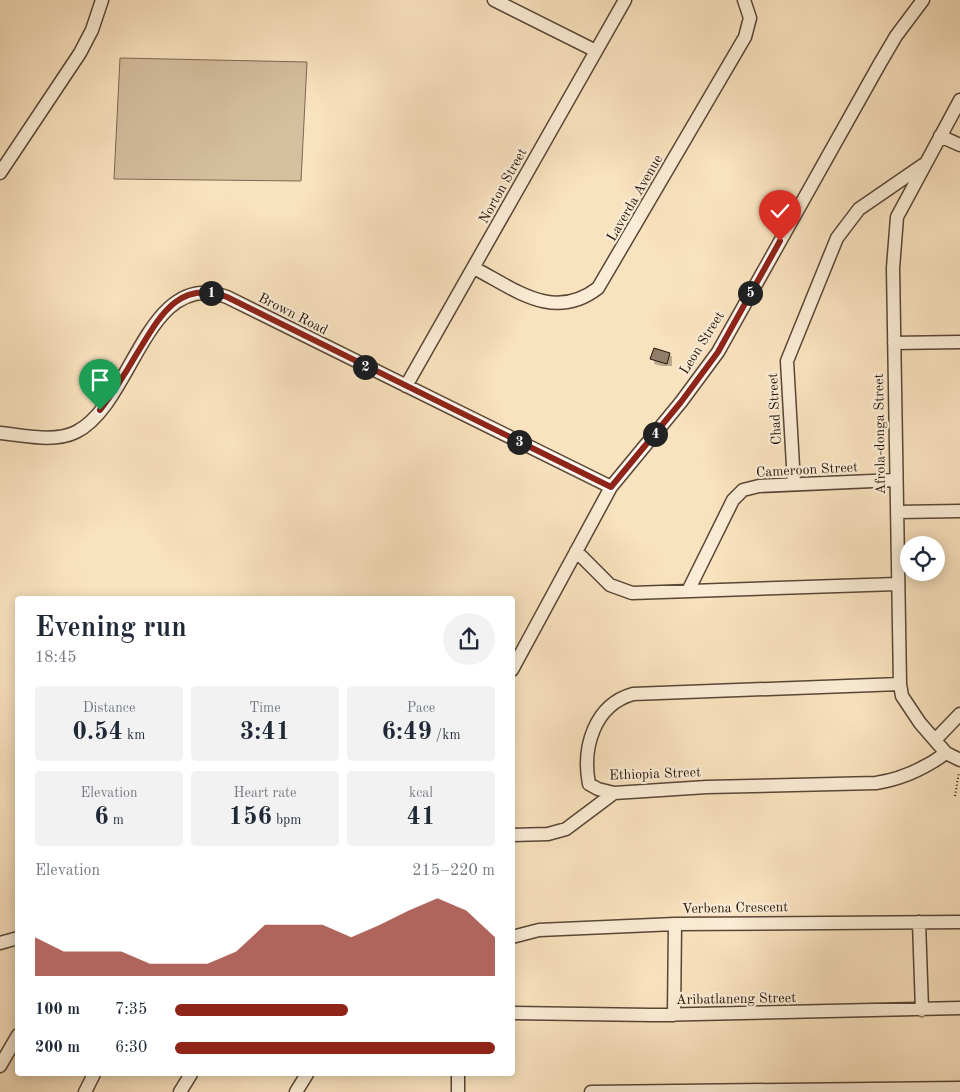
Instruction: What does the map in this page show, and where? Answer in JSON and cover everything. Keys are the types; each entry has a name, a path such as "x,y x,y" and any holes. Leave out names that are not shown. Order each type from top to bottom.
{"street":[{"path":"0,173 80,54 92,30 102,0"},
{"path":"494,0 596,51"},
{"name":"Norton Street","path":"406,386 625,0"},
{"name":"Laverda Avenue","path":"474,268 548,304 572,303 598,288 745,36 750,18 744,0"},
{"name":"Leon Street","path":"515,664 611,487 681,402 718,352 879,65 896,36 923,0"},
{"name":"Afrola-donga Street","path":"960,100 896,217 894,226 897,584 900,684 908,707 946,753 960,760"},
{"path":"940,136 960,145"},
{"name":"Chad Street","path":"794,484 787,361 837,238 859,209 926,164"},
{"name":"Brown Road","path":"0,433 59,437 82,429 113,393 168,308 188,295 203,292 227,297 611,487"},
{"path":"894,343 960,342"},
{"name":"Cameroon Street","path":"689,589 737,494 750,488 794,484 896,480"},
{"path":"897,512 960,511"},
{"path":"576,551 610,585 632,593 689,589 897,584"},
{"name":"Ethiopia Street","path":"900,684 633,694 621,697 609,706 596,724 589,740 586,756 589,784 598,790 614,793 707,787 882,782 919,771 946,753"},
{"path":"935,740 960,714"},
{"path":"515,836 548,834 566,829 614,793"},
{"path":"919,922 922,1010"},
{"name":"Verbena Crescent","path":"515,936 539,930 674,924 960,922"},
{"path":"674,924 674,1015"},
{"path":"0,943 15,939"},
{"name":"Aribatlaneng Street","path":"515,1013 674,1015 960,1008"},
{"path":"0,1066 15,1040"},
{"path":"85,1092 93,1076"},
{"path":"180,1092 190,1076"},
{"path":"297,1092 305,1076"},
{"path":"458,1076 458,1092"},
{"path":"590,1092 939,1090 960,1088"}],"path":[{"path":"955,796 960,765"}],"shaded area":[{"path":"120,58 307,62 301,181 114,179"}],"building":[{"path":"654,348 670,353 667,364 650,359"}],"route":[{"path":"100,410 168,308 188,295 203,292 218,294 611,487 681,402 718,352 780,241"}]}
